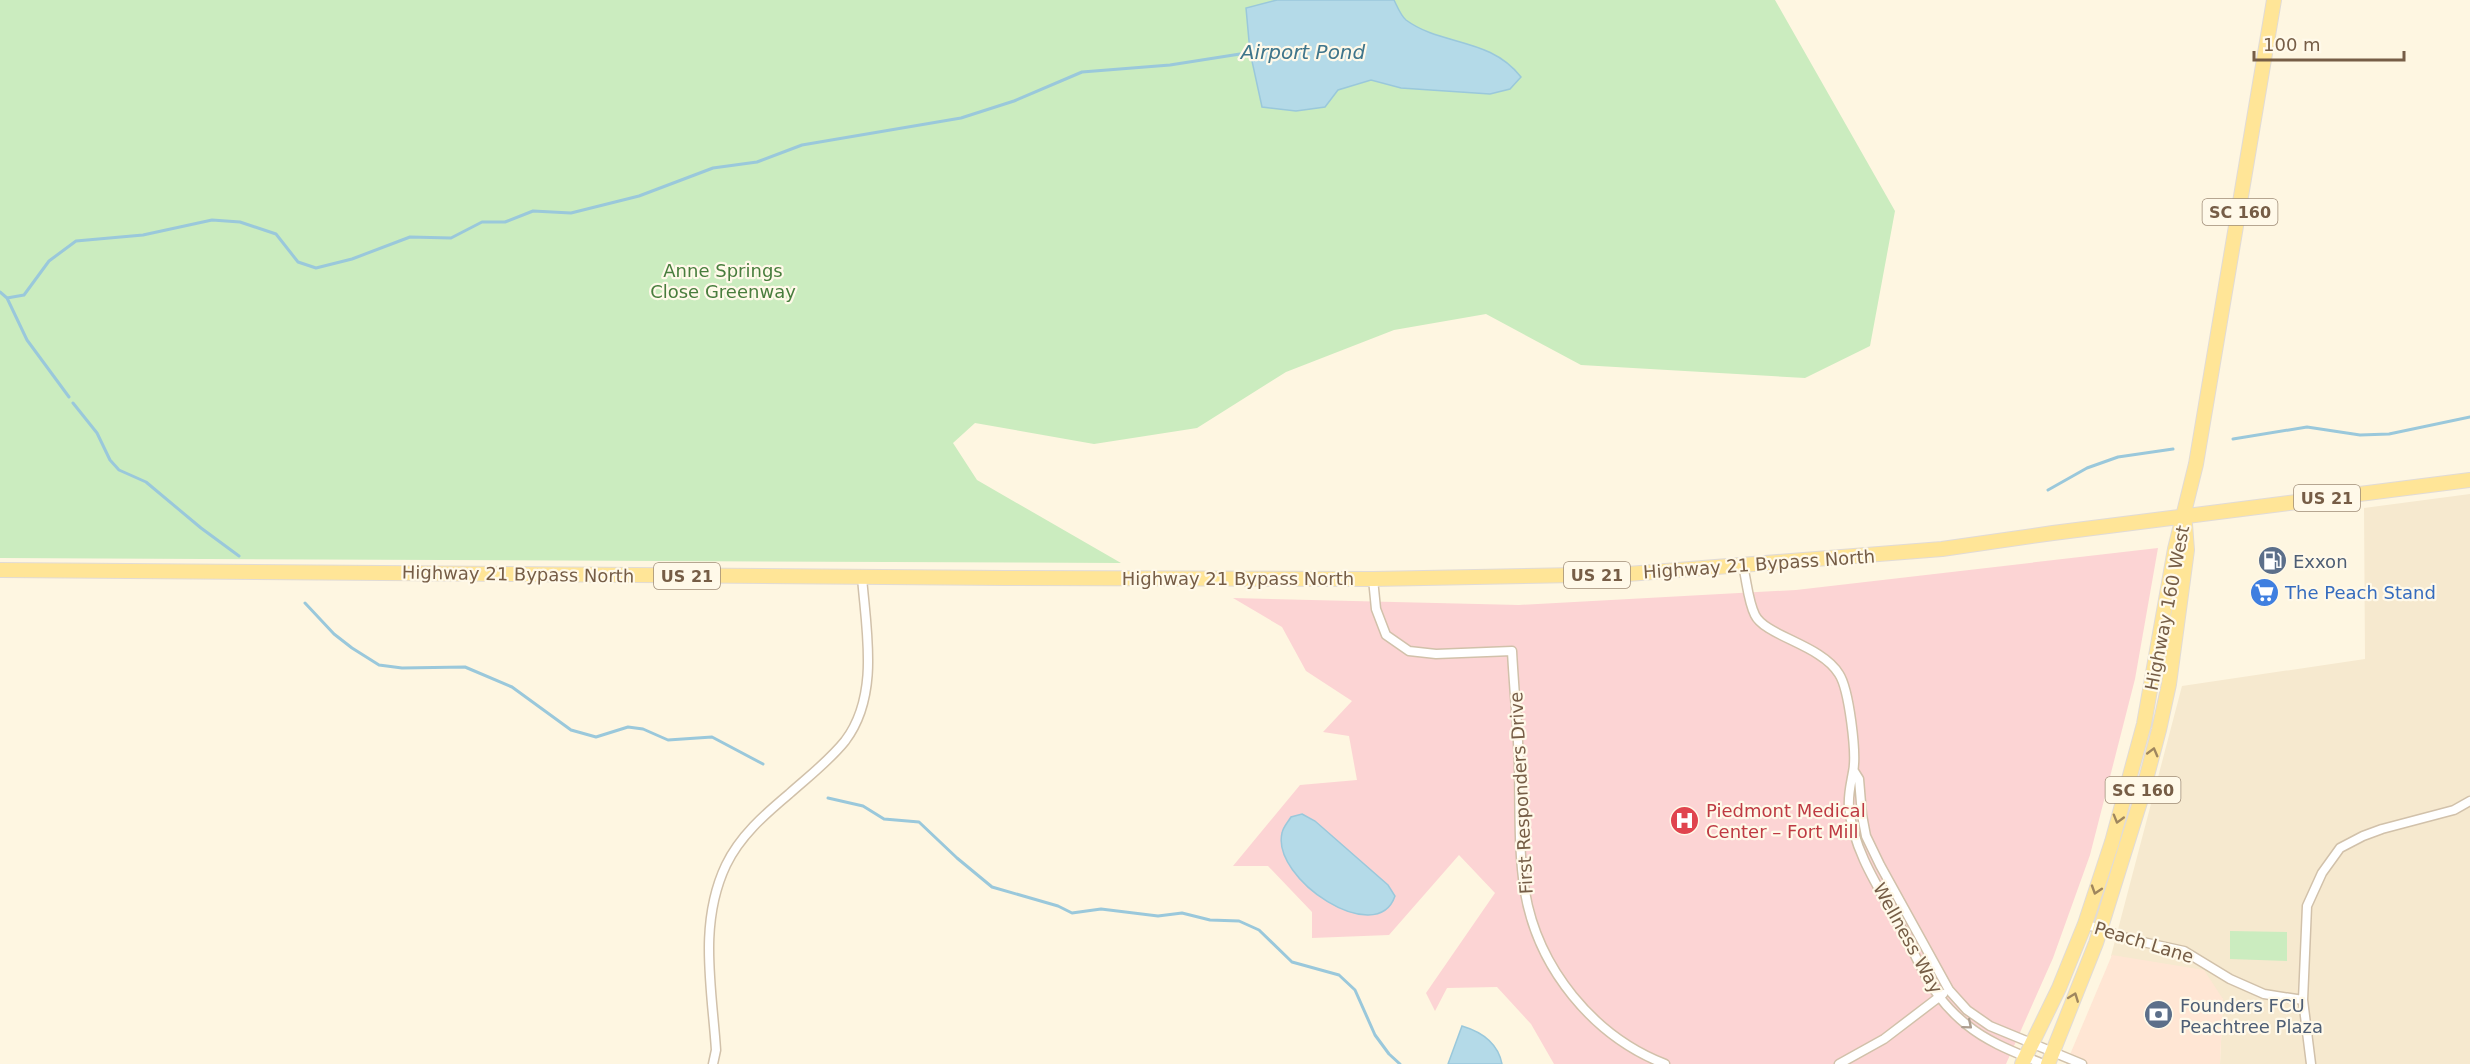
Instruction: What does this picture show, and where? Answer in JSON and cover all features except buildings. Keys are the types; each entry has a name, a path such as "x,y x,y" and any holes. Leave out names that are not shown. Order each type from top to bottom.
{"main road":[{"name":"SC 160","path":"2184,516 2196,464 2239,218 2274,0"},
{"name":"Highway 21 Bypass North","path":"0,570 1373,579 1628,574 1942,549 2470,480"},
{"name":"Highway 160 West","path":"2037,1056 2112,842 2145,724 2175,549 2184,516"},
{"name":"Highway 160 West","path":"2037,1056 2100,929 2140,802 2169,684 2187,550 2184,516"}],"street":[{"name":"Wellness Way","path":"1743,566 1755,616 1763,625 1806,646 1829,661 1839,673 1849,700 1854,771 1848,795 1852,832 1870,870 1940,997 1976,1032 2037,1056"},
{"path":"719,1064 708,936 711,910 718,886 736,847 748,832 822,765 846,740 859,715 866,695 868,667 862,577"},
{"name":"First Responders Drive","path":"1373,579 1376,609 1386,635 1409,651 1436,654 1512,651 1519,762 1522,872 1535,930 1548,959 1560,978 1592,1017 1621,1041 1665,1064"},
{"name":"Wellness Way","path":"1854,771 1859,779 1866,836 1949,990 1977,1018 2009,1035 2037,1056"},
{"path":"2311,1064 2302,1000 2307,906 2322,873 2340,848 2382,829 2454,810 2470,801"},
{"path":"1870,870 1880,865"},
{"name":"Peach Lane","path":"2085,924 2137,941 2184,951 2230,979 2264,994 2302,1000"},
{"path":"1839,1064 1884,1039 1949,990"},
{"path":"713,1064 716,1050"},
{"path":"2037,1056 2082,1064"}],"shaded area":[{"path":"2470,494 2470,1064 2220,1064 2223,999 2111,956 2182,686 2365,659 2364,508"},
{"name":"Piedmont Medical Center – Fort Mill","path":"2158,548 2135,679 2090,855 2053,958 2006,1064 1554,1064 1531,1024 1497,987 1447,988 1435,1011 1426,993 1495,893 1459,855 1389,935 1312,938 1312,912 1268,866 1233,866 1300,785 1357,780 1349,736 1323,732 1352,701 1306,671 1282,627 1233,598 1519,605 1796,590"},
{"path":"2112,955 2204,970 2223,999 2220,1064 2066,1064"}],"green space":[{"name":"Anne Springs Close Greenway","path":"0,0 1775,0 1895,211 1870,346 1805,378 1581,365 1486,314 1394,330 1286,372 1197,428 1094,444 975,423 953,443 977,480 1121,563 0,558"},
{"path":"2230,931 2287,932 2287,961 2230,959"}],"water":[{"name":"Airport Pond","path":"1277,0 1394,0 1406,20 1434,34 1495,55 1509,64 1521,77 1510,89 1490,94 1401,88 1371,80 1338,90 1325,107 1296,111 1262,107 1250,52 1246,8"},
{"path":"1302,814 1315,821 1388,885 1395,896 1385,910 1368,915 1348,911 1328,902 1308,887 1292,870 1283,851 1282,833 1291,817"},
{"path":"1462,1026 1488,1039 1497,1050 1502,1064 1448,1064"}],"waterway":[{"path":"7,298 24,295 49,261 76,241 143,235 212,220 240,222 276,234 298,262 316,268 352,259 410,237 451,238 482,222 505,222 533,211 571,213 639,196 713,168 757,162 802,145 961,118 1014,101 1082,72 1170,65 1240,54"},
{"path":"0,292 7,298 27,340 69,397"},
{"path":"73,403 97,433 110,460 119,470 146,482 239,556"},
{"path":"2233,439 2307,427 2360,435 2389,434 2470,417"},
{"path":"2048,490 2087,468 2118,457 2173,449"},
{"path":"305,603 334,634 379,665 402,668 465,667 512,687 571,730 596,737 628,727 643,729 668,740 712,737 763,764"},
{"path":"828,798 863,806 884,819 919,822 992,887 1058,906 1072,913 1101,909 1158,916 1182,913 1210,920 1239,921 1259,930 1292,962 1339,975 1355,990 1375,1035 1389,1054 1400,1064"}],"place":[{"name":"Exxon","path":"2272,561"},
{"name":"The Peach Stand","path":"2264,592"},
{"name":"Piedmont Medical Center – Fort Mill","path":"1685,820"},
{"name":"Founders FCU Peachtree Plaza","path":"2159,1015"}]}
